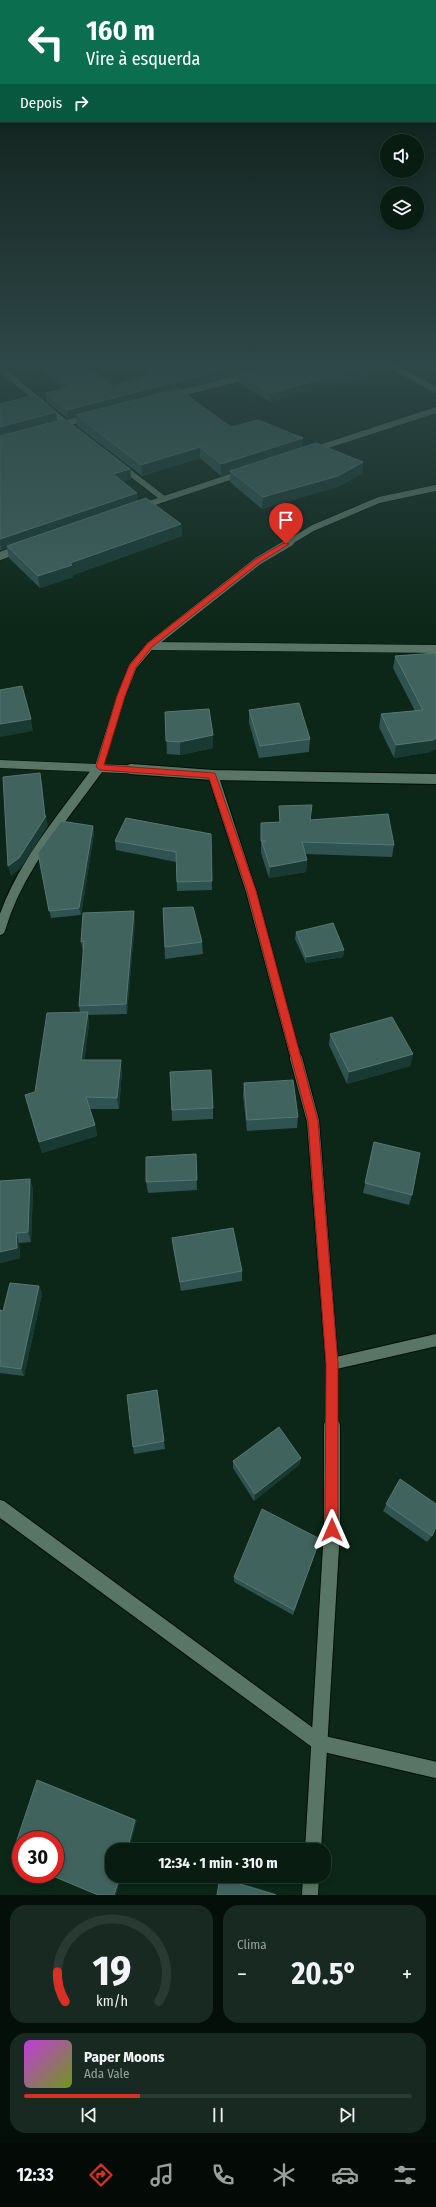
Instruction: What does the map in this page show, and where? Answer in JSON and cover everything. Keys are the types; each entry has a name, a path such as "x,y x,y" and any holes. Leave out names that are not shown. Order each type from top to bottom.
{"street":[{"path":"115,461 164,499"},
{"path":"134,509 251,470"},
{"path":"0,930 4,916 35,855 100,767 121,696 133,666 150,646 258,561 313,528 379,500 436,488"},
{"path":"0,556 30,545"},
{"path":"150,646 436,649"},
{"path":"0,764 100,767 213,775 436,779"},
{"path":"213,775 251,891 313,1121 332,1364 332,1530 313,1843"},
{"path":"332,1364 436,1340"},
{"path":"0,1508 320,1742 436,1770"},
{"path":"310,1895 311,1883"}],"building":[{"path":"0,452 108,452 130,469 113,474 137,493 0,539"},
{"path":"125,452 182,452 141,465"},
{"path":"207,452 257,452 221,464"},
{"path":"287,452 339,452 363,462 338,476 263,497 230,471"},
{"path":"146,498 181,524 70,563 72,565 38,576 7,546"},
{"path":"436,653 436,738 433,740 396,745 381,714 423,710 395,656"},
{"path":"22,686 31,719 0,724 0,690"},
{"path":"299,703 310,739 260,746 249,710"},
{"path":"209,709 213,735 180,742 166,741 165,712"},
{"path":"40,773 46,816 19,858 8,866 3,777"},
{"path":"312,805 310,820 388,814 394,845 302,842 307,860 270,867 262,842 266,841 261,841 261,823 280,822 279,806"},
{"path":"126,818 211,834 212,881 177,882 176,852 115,841"},
{"path":"61,821 93,826 79,908 49,911 38,853"},
{"path":"193,907 202,942 165,947 163,908"},
{"path":"134,911 126,1004 79,1006 84,941 81,942 83,913"},
{"path":"333,923 344,950 306,957 296,932"},
{"path":"88,1012 81,1060 121,1060 117,1098 86,1097 95,1125 39,1142 25,1095 35,1092 47,1013"},
{"path":"392,1017 413,1054 349,1072 330,1034"},
{"path":"211,1070 213,1108 172,1110 170,1072"},
{"path":"293,1080 298,1117 247,1120 244,1083"},
{"path":"374,1142 420,1153 412,1195 365,1183"},
{"path":"196,1154 197,1180 146,1182 146,1157"},
{"path":"30,1179 28,1232 16,1233 17,1248 0,1252 0,1181"},
{"path":"233,1228 242,1271 180,1282 172,1238"},
{"path":"10,1283 39,1286 21,1369 0,1366 0,1310 3,1311"},
{"path":"157,1390 164,1441 133,1447 127,1395"},
{"path":"279,1427 301,1458 255,1494 233,1461"},
{"path":"400,1479 436,1504 436,1527 432,1536 386,1504"},
{"path":"262,1509 320,1539 294,1610 234,1577"},
{"path":"37,1780 135,1820 129,1843 105,1843 105,1883 118,1883 114,1895 98,1895 64,1881 64,1831 20,1831"},
{"path":"219,1883 236,1883 276,1895 217,1895"}],"route":[{"path":"286,544 258,561 150,646 133,666 121,696 100,767 213,775 251,891 313,1121 332,1364 332,1530"}]}
